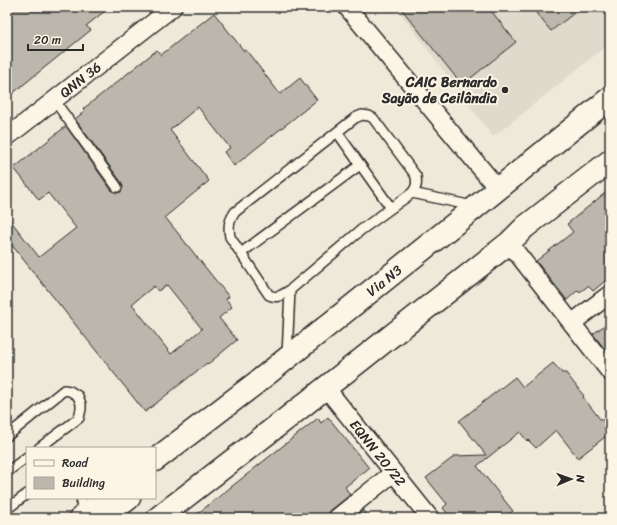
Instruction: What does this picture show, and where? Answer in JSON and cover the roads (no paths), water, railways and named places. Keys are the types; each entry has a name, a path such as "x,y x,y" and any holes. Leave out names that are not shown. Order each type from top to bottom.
{"main road":[{"name":"Via N3","path":"156,459 256,383 498,190 610,98"},
{"path":"158,518 326,388 509,243 582,167 610,145"},
{"path":"525,227 610,160"},
{"path":"156,469 185,436"},
{"path":"81,518 105,499"},
{"path":"103,518 129,499"}],"street":[{"name":"QNN 36","path":"7,138 173,7"},
{"path":"347,7 498,190"},
{"path":"509,243 610,372"},
{"path":"572,323 610,294"},
{"name":"EQNN 20/22","path":"326,388 430,518"},
{"path":"337,518 393,473"}],"lane":[{"path":"54,100 117,187"},
{"path":"362,115 373,118 416,176 417,183 412,193 361,230 281,296 273,297 269,295 230,237 228,229 229,220 235,212 355,118 362,115"},
{"path":"337,132 391,208"},
{"path":"241,253 360,164"},
{"path":"412,193 477,206"},
{"path":"287,358 290,290"},
{"path":"7,436 64,390 70,391 78,396 81,404 79,418 40,447"},
{"path":"7,472 26,458"},
{"path":"7,509 26,495"},
{"path":"81,518 82,499"}],"place":[{"name":"CAIC Bernardo Sayão de Ceilândia","path":"505,90"}]}
